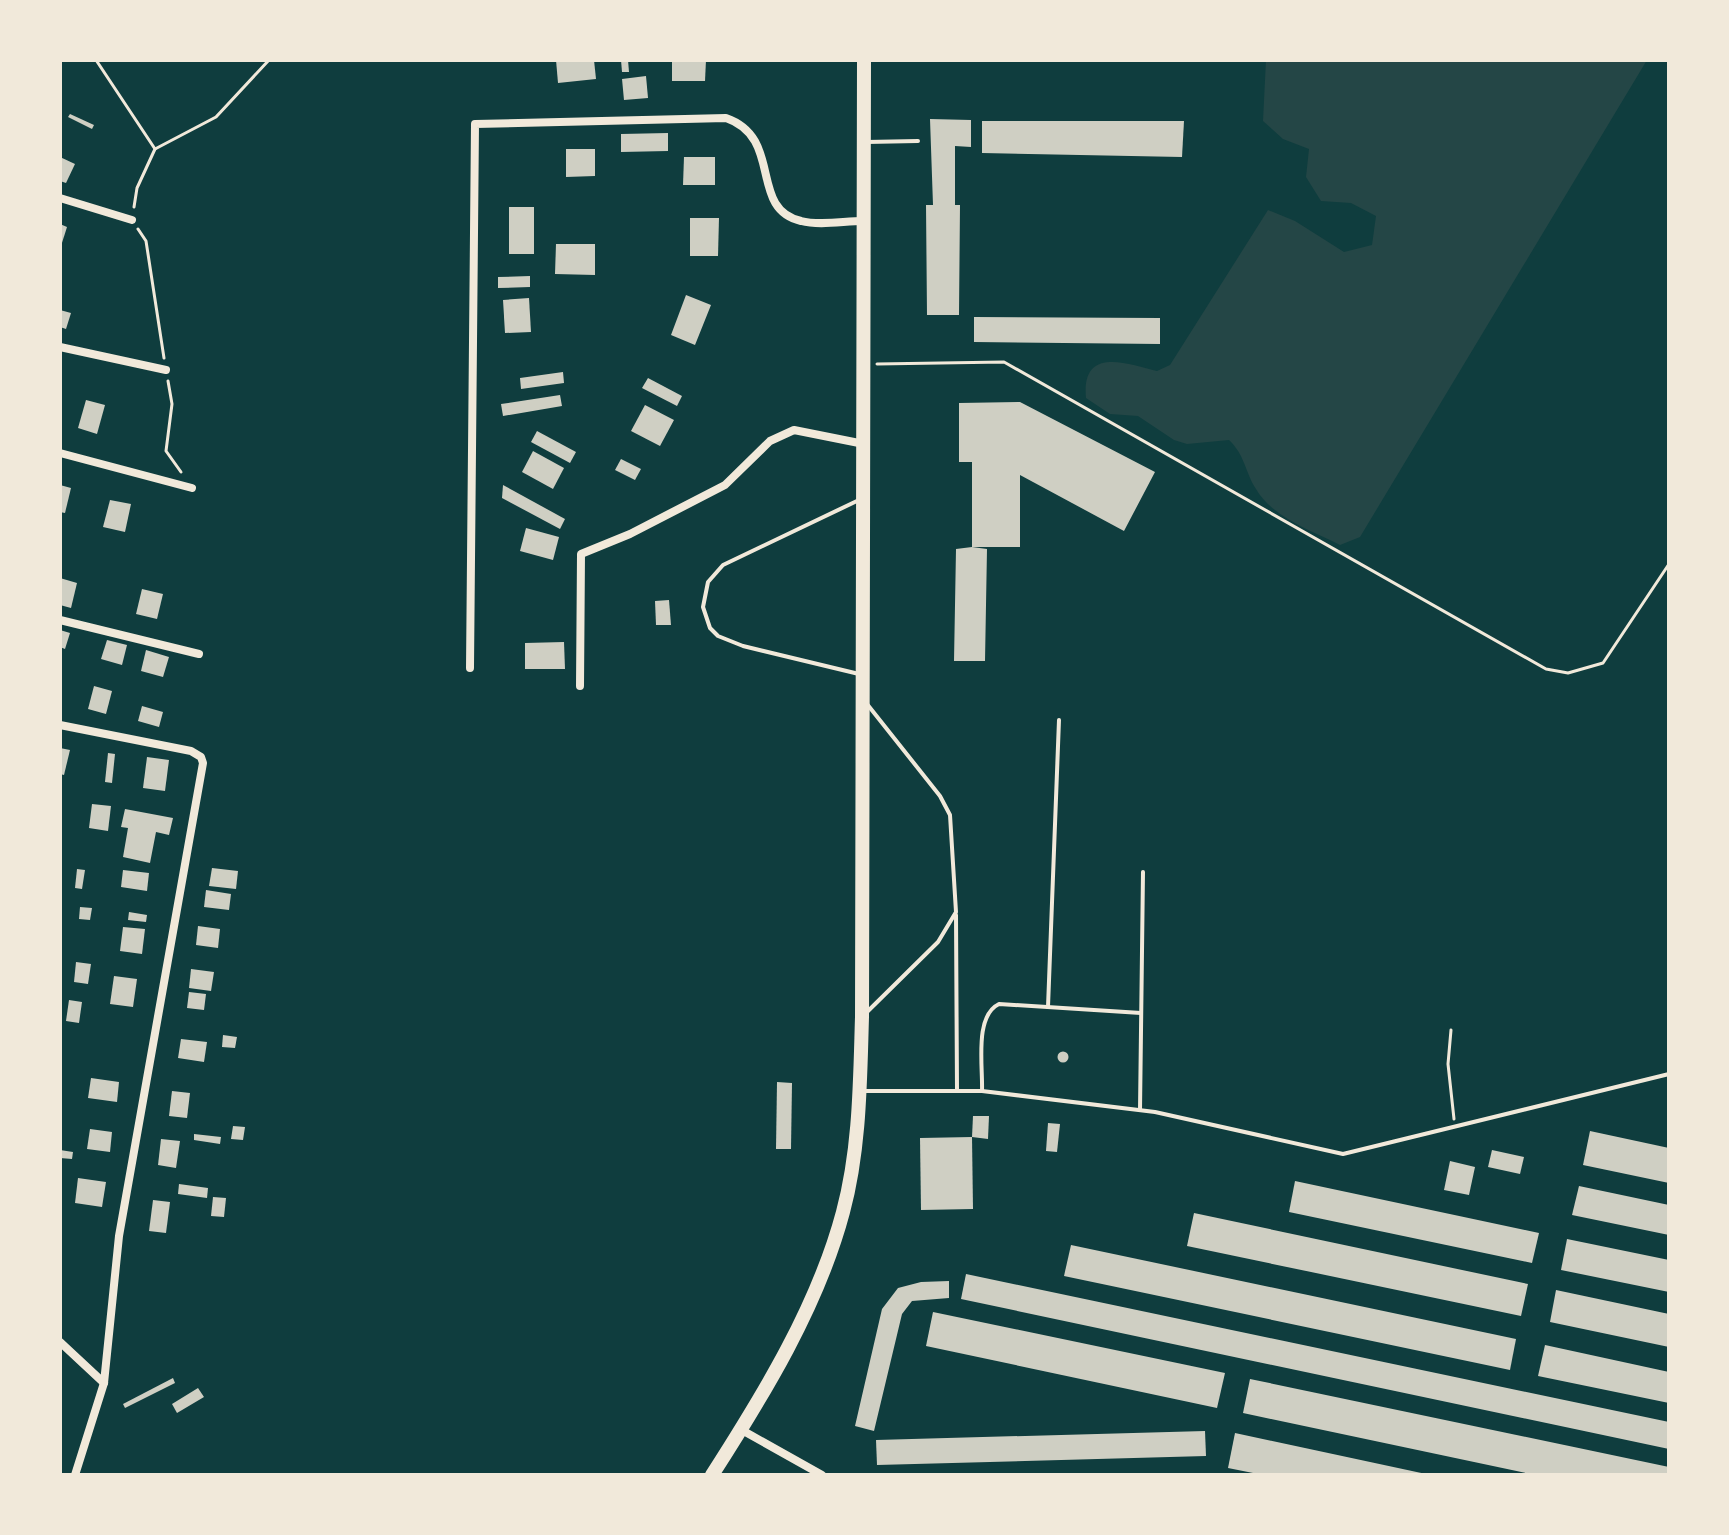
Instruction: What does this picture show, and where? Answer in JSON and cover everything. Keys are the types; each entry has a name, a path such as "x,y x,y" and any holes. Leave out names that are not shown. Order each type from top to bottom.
{"highway":[{"path":"712,1475 783,1356 831,1251 854,1158 862,1017 864,60"}],"street":[{"path":"470,668 475,124 726,118 746,128 761,149 772,202 780,211 808,222 863,221"},
{"path":"60,198 132,220"},
{"path":"60,347 166,370"},
{"path":"580,686 581,554 630,534 725,485 770,441 794,430 865,444"},
{"path":"60,453 192,488"},
{"path":"60,620 199,654"},
{"path":"60,725 191,751 201,757 203,769 119,1236 104,1383 75,1475"},
{"path":"60,1342 104,1383"},
{"path":"740,1429 822,1475"}],"lane":[{"path":"864,142 918,141"},
{"path":"864,675 730,642 710,628 703,607 708,582 723,565 865,498"},
{"path":"864,700 940,796 950,815 956,912 957,1091"},
{"path":"1048,1007 1059,720"},
{"path":"1140,1110 1143,872"},
{"path":"862,1017 938,942 956,912"},
{"path":"982,1091 987,1013 999,1004 1141,1013"},
{"path":"859,1091 982,1091 1140,1110 1343,1154 1669,1074"}],"path":[{"path":"96,60 155,149"},
{"path":"192,488 166,451 172,404 146,241 132,220 137,188 155,149 216,117 269,60"},
{"path":"864,364 1004,362 1546,669 1568,673 1603,663 1669,564"},
{"path":"1451,1030 1448,1064 1454,1127"}],"shaded area":[{"path":"1266,60 1647,60 1360,537 1340,545 1272,508 1252,483 1229,440 1187,444 1174,440 1138,416 1110,414 1086,398 1086,381 1091,370 1099,364 1120,362 1157,371 1170,365 1268,210 1295,221 1344,252 1372,245 1376,216 1351,203 1321,201 1306,177 1309,149 1283,139 1263,121"}],"building":[{"path":"556,60 594,60 596,79 558,83"},
{"path":"621,60 628,60 629,72 622,72"},
{"path":"672,60 706,60 705,81 672,81"},
{"path":"646,76 648,98 624,100 622,79"},
{"path":"70,114 94,125 92,129 68,117"},
{"path":"930,119 971,120 971,147 955,146 955,205 960,205 959,315 927,315 926,205 933,205"},
{"path":"982,121 1184,121 1182,157 982,153"},
{"path":"668,133 668,151 621,152 621,134"},
{"path":"566,149 595,149 595,176 566,177"},
{"path":"60,157 75,164 66,183 60,181"},
{"path":"684,157 715,157 715,185 683,185"},
{"path":"509,207 534,207 534,254 509,254"},
{"path":"690,218 719,218 718,256 690,256"},
{"path":"60,224 67,227 61,246 60,246"},
{"path":"556,244 595,244 595,275 555,274"},
{"path":"530,276 530,287 498,288 498,277"},
{"path":"686,295 711,305 695,345 671,335"},
{"path":"529,298 531,332 505,333 503,300"},
{"path":"60,310 71,313 66,329 60,327"},
{"path":"974,317 1160,318 1160,344 974,342"},
{"path":"563,372 564,383 521,389 520,378"},
{"path":"648,378 682,396 677,406 642,388"},
{"path":"560,395 562,406 503,416 501,404"},
{"path":"86,400 105,405 97,434 78,428"},
{"path":"1020,402 1155,472 1124,531 1020,475 1020,547 972,547 972,462 959,462 959,403"},
{"path":"645,405 674,420 660,446 631,431"},
{"path":"537,431 576,452 570,463 531,442"},
{"path":"533,451 564,468 553,489 522,472"},
{"path":"621,459 641,469 635,480 615,470"},
{"path":"60,485 71,488 65,513 60,512"},
{"path":"503,485 565,519 560,529 502,498"},
{"path":"110,500 131,504 125,532 103,527"},
{"path":"526,528 559,537 553,560 520,551"},
{"path":"956,549 987,549 985,661 954,661"},
{"path":"60,578 77,583 71,608 60,605"},
{"path":"142,589 163,594 157,619 136,614"},
{"path":"669,600 671,625 656,625 655,601"},
{"path":"60,630 70,633 65,649 60,647"},
{"path":"107,640 127,645 122,665 101,659"},
{"path":"564,642 565,669 525,669 525,643"},
{"path":"146,650 169,657 163,677 141,671"},
{"path":"94,686 112,691 106,714 88,709"},
{"path":"142,706 163,712 159,727 138,721"},
{"path":"60,748 70,750 64,775 60,774"},
{"path":"108,753 115,754 112,783 105,782"},
{"path":"147,757 169,760 165,791 143,788"},
{"path":"92,804 111,806 108,831 89,828"},
{"path":"125,809 173,818 169,835 156,832 150,863 123,857 128,828 121,827"},
{"path":"212,868 238,871 236,889 209,886"},
{"path":"77,869 85,870 82,889 75,888"},
{"path":"123,870 149,873 147,891 121,887"},
{"path":"206,890 231,894 229,910 204,907"},
{"path":"80,907 92,908 90,920 79,919"},
{"path":"129,912 147,915 146,922 128,920"},
{"path":"198,926 220,929 218,948 196,945"},
{"path":"123,927 145,929 142,954 120,951"},
{"path":"76,962 91,964 88,984 74,982"},
{"path":"191,969 214,972 211,991 189,988"},
{"path":"114,976 137,979 133,1007 110,1004"},
{"path":"189,992 206,994 204,1010 187,1008"},
{"path":"69,1000 82,1002 79,1023 66,1021"},
{"path":"223,1035 237,1037 235,1048 222,1047"},
{"path":"181,1039 207,1042 204,1062 178,1058"},
{"path":"1063,1051 1069,1057 1063,1063 1057,1057"},
{"path":"91,1078 119,1082 117,1102 88,1098"},
{"path":"777,1082 792,1083 791,1149 776,1149"},
{"path":"172,1091 190,1093 187,1118 169,1116"},
{"path":"973,1116 989,1116 988,1139 972,1137"},
{"path":"1048,1123 1060,1124 1057,1152 1046,1151"},
{"path":"233,1126 245,1127 243,1140 231,1139"},
{"path":"90,1129 112,1132 110,1152 87,1149"},
{"path":"1590,1131 1669,1148 1669,1183 1583,1165"},
{"path":"194,1134 221,1137 220,1144 194,1140"},
{"path":"972,1137 973,1209 921,1210 920,1138"},
{"path":"161,1139 180,1141 176,1168 158,1165"},
{"path":"60,1150 73,1152 72,1159 60,1158"},
{"path":"1492,1150 1524,1157 1520,1174 1488,1167"},
{"path":"1450,1161 1475,1167 1469,1195 1444,1190"},
{"path":"78,1178 106,1182 102,1207 75,1203"},
{"path":"1295,1181 1539,1233 1532,1263 1289,1212"},
{"path":"179,1184 208,1188 207,1198 178,1194"},
{"path":"1579,1186 1669,1205 1669,1235 1572,1215"},
{"path":"213,1197 226,1198 224,1217 211,1216"},
{"path":"153,1200 170,1202 166,1233 149,1231"},
{"path":"1194,1213 1528,1284 1521,1316 1187,1246"},
{"path":"1567,1239 1669,1260 1669,1292 1561,1270"},
{"path":"1071,1245 1516,1339 1510,1370 1064,1276"},
{"path":"966,1274 1669,1422 1669,1449 961,1299"},
{"path":"949,1281 949,1298 912,1301 902,1314 874,1431 855,1426 882,1309 898,1288 921,1282"},
{"path":"1556,1290 1669,1314 1669,1347 1550,1322"},
{"path":"933,1312 1225,1373 1217,1408 926,1346"},
{"path":"1545,1345 1669,1372 1669,1403 1538,1376"},
{"path":"173,1378 175,1383 125,1408 123,1404"},
{"path":"1250,1379 1669,1467 1669,1475 1535,1475 1243,1413"},
{"path":"198,1388 204,1397 177,1413 172,1404"},
{"path":"1205,1431 1206,1456 877,1465 876,1440"},
{"path":"1235,1433 1426,1474 1263,1475 1228,1468"}]}
